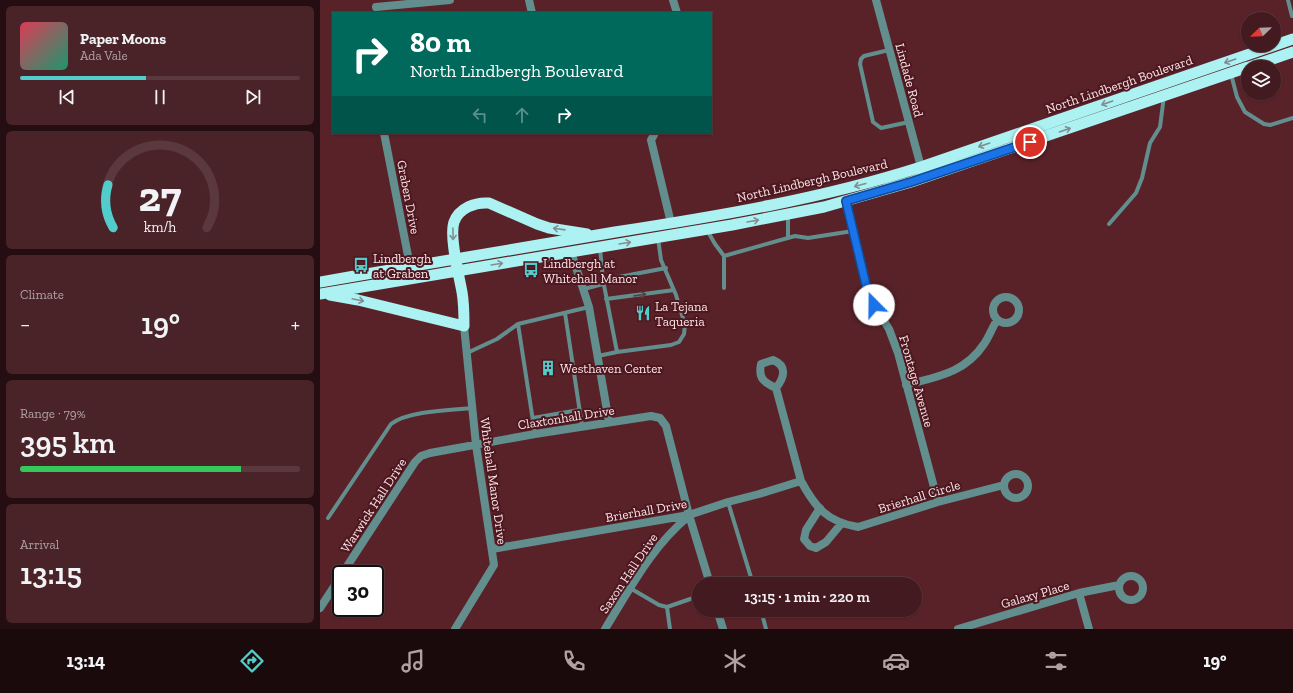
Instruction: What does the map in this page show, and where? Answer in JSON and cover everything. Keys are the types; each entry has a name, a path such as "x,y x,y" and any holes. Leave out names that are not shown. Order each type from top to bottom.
{"highway":[{"name":"North Lindbergh Boulevard","path":"320,282 759,208 824,194 921,167 1293,39"},
{"name":"North Lindbergh Boulevard","path":"1269,60 1293,52"},
{"name":"North Lindbergh Boulevard","path":"320,294 658,238 788,214 846,201 918,180 1241,69"},
{"path":"320,294 358,300 464,326 462,295 453,236 454,222 469,206 481,202 489,203 526,220 549,228 598,235"}],"street":[{"path":"376,6 450,0"},
{"path":"529,0 532,12"},
{"path":"673,0 677,12"},
{"name":"Lindade Road","path":"876,0 921,167"},
{"name":"Graben Drive","path":"384,134 410,266"},
{"path":"654,134 651,140 672,223"},
{"name":"Frontage Avenue","path":"846,201 867,289 874,305 889,329 898,353 938,502"},
{"path":"571,252 589,307 609,422"},
{"path":"906,385 945,375 964,366 977,354 997,320"},
{"name":"Whitehall Manor Drive","path":"455,629 494,565 476,445 464,326"},
{"name":"Brierhall Circle","path":"776,388 801,481 809,494 827,516 841,524 858,527 938,502 1004,485"},
{"name":"Claxtonhall Drive","path":"476,445 609,422 651,416 660,418 666,426 668,432 689,515"},
{"name":"Warwick Hall Drive","path":"348,565 415,462 421,456 476,445"},
{"name":"Brierhall Drive","path":"492,549 689,515 801,481"},
{"path":"820,508 806,530 804,539 810,546 816,548 826,542 841,524"},
{"path":"689,515 708,577"},
{"name":"Saxon Hall Drive","path":"605,629 630,588 660,544 675,527 689,515"},
{"name":"Galaxy Place","path":"959,629 1080,593 1119,585"},
{"name":"Warwick Hall Drive","path":"320,608 332,590"},
{"path":"1080,593 1089,629"},
{"path":"719,617 722,629"}],"lane":[{"path":"1288,0 1293,17"},
{"path":"890,50 864,56 861,59 860,64 874,122 881,128 909,122"},
{"path":"1231,73 1238,97 1245,112 1264,124 1270,125 1293,118"},
{"path":"1109,224 1136,193 1142,178 1150,143 1160,127 1164,96"},
{"path":"788,214 788,237"},
{"path":"707,229 715,244 724,256 724,288"},
{"path":"724,256 788,237 795,236 808,238 853,231"},
{"path":"597,356 671,345 679,342 684,334 685,325 674,290 662,260 658,238"},
{"path":"600,247 603,282 617,352"},
{"path":"584,289 603,282 666,268"},
{"path":"606,299 674,290"},
{"path":"467,353 497,339 518,324 589,307"},
{"path":"565,313 582,427"},
{"path":"518,324 535,434"},
{"path":"328,518 391,424 397,419 416,414 472,408"},
{"path":"533,418 579,410"},
{"path":"728,502 751,577"},
{"path":"630,588 659,605 667,607 692,598"},
{"path":"667,607 670,629"},
{"path":"763,617 766,629"}],"place":[{"name":"Lindbergh at Graben","path":"361,265"},
{"name":"Lindbergh at Whitehall Manor","path":"531,270"},
{"name":"La Tejana Taqueria","path":"643,313"},
{"name":"Westhaven Center","path":"548,368"}],"route":[{"path":"874,305 867,289 846,201 911,182 1030,142"}]}
